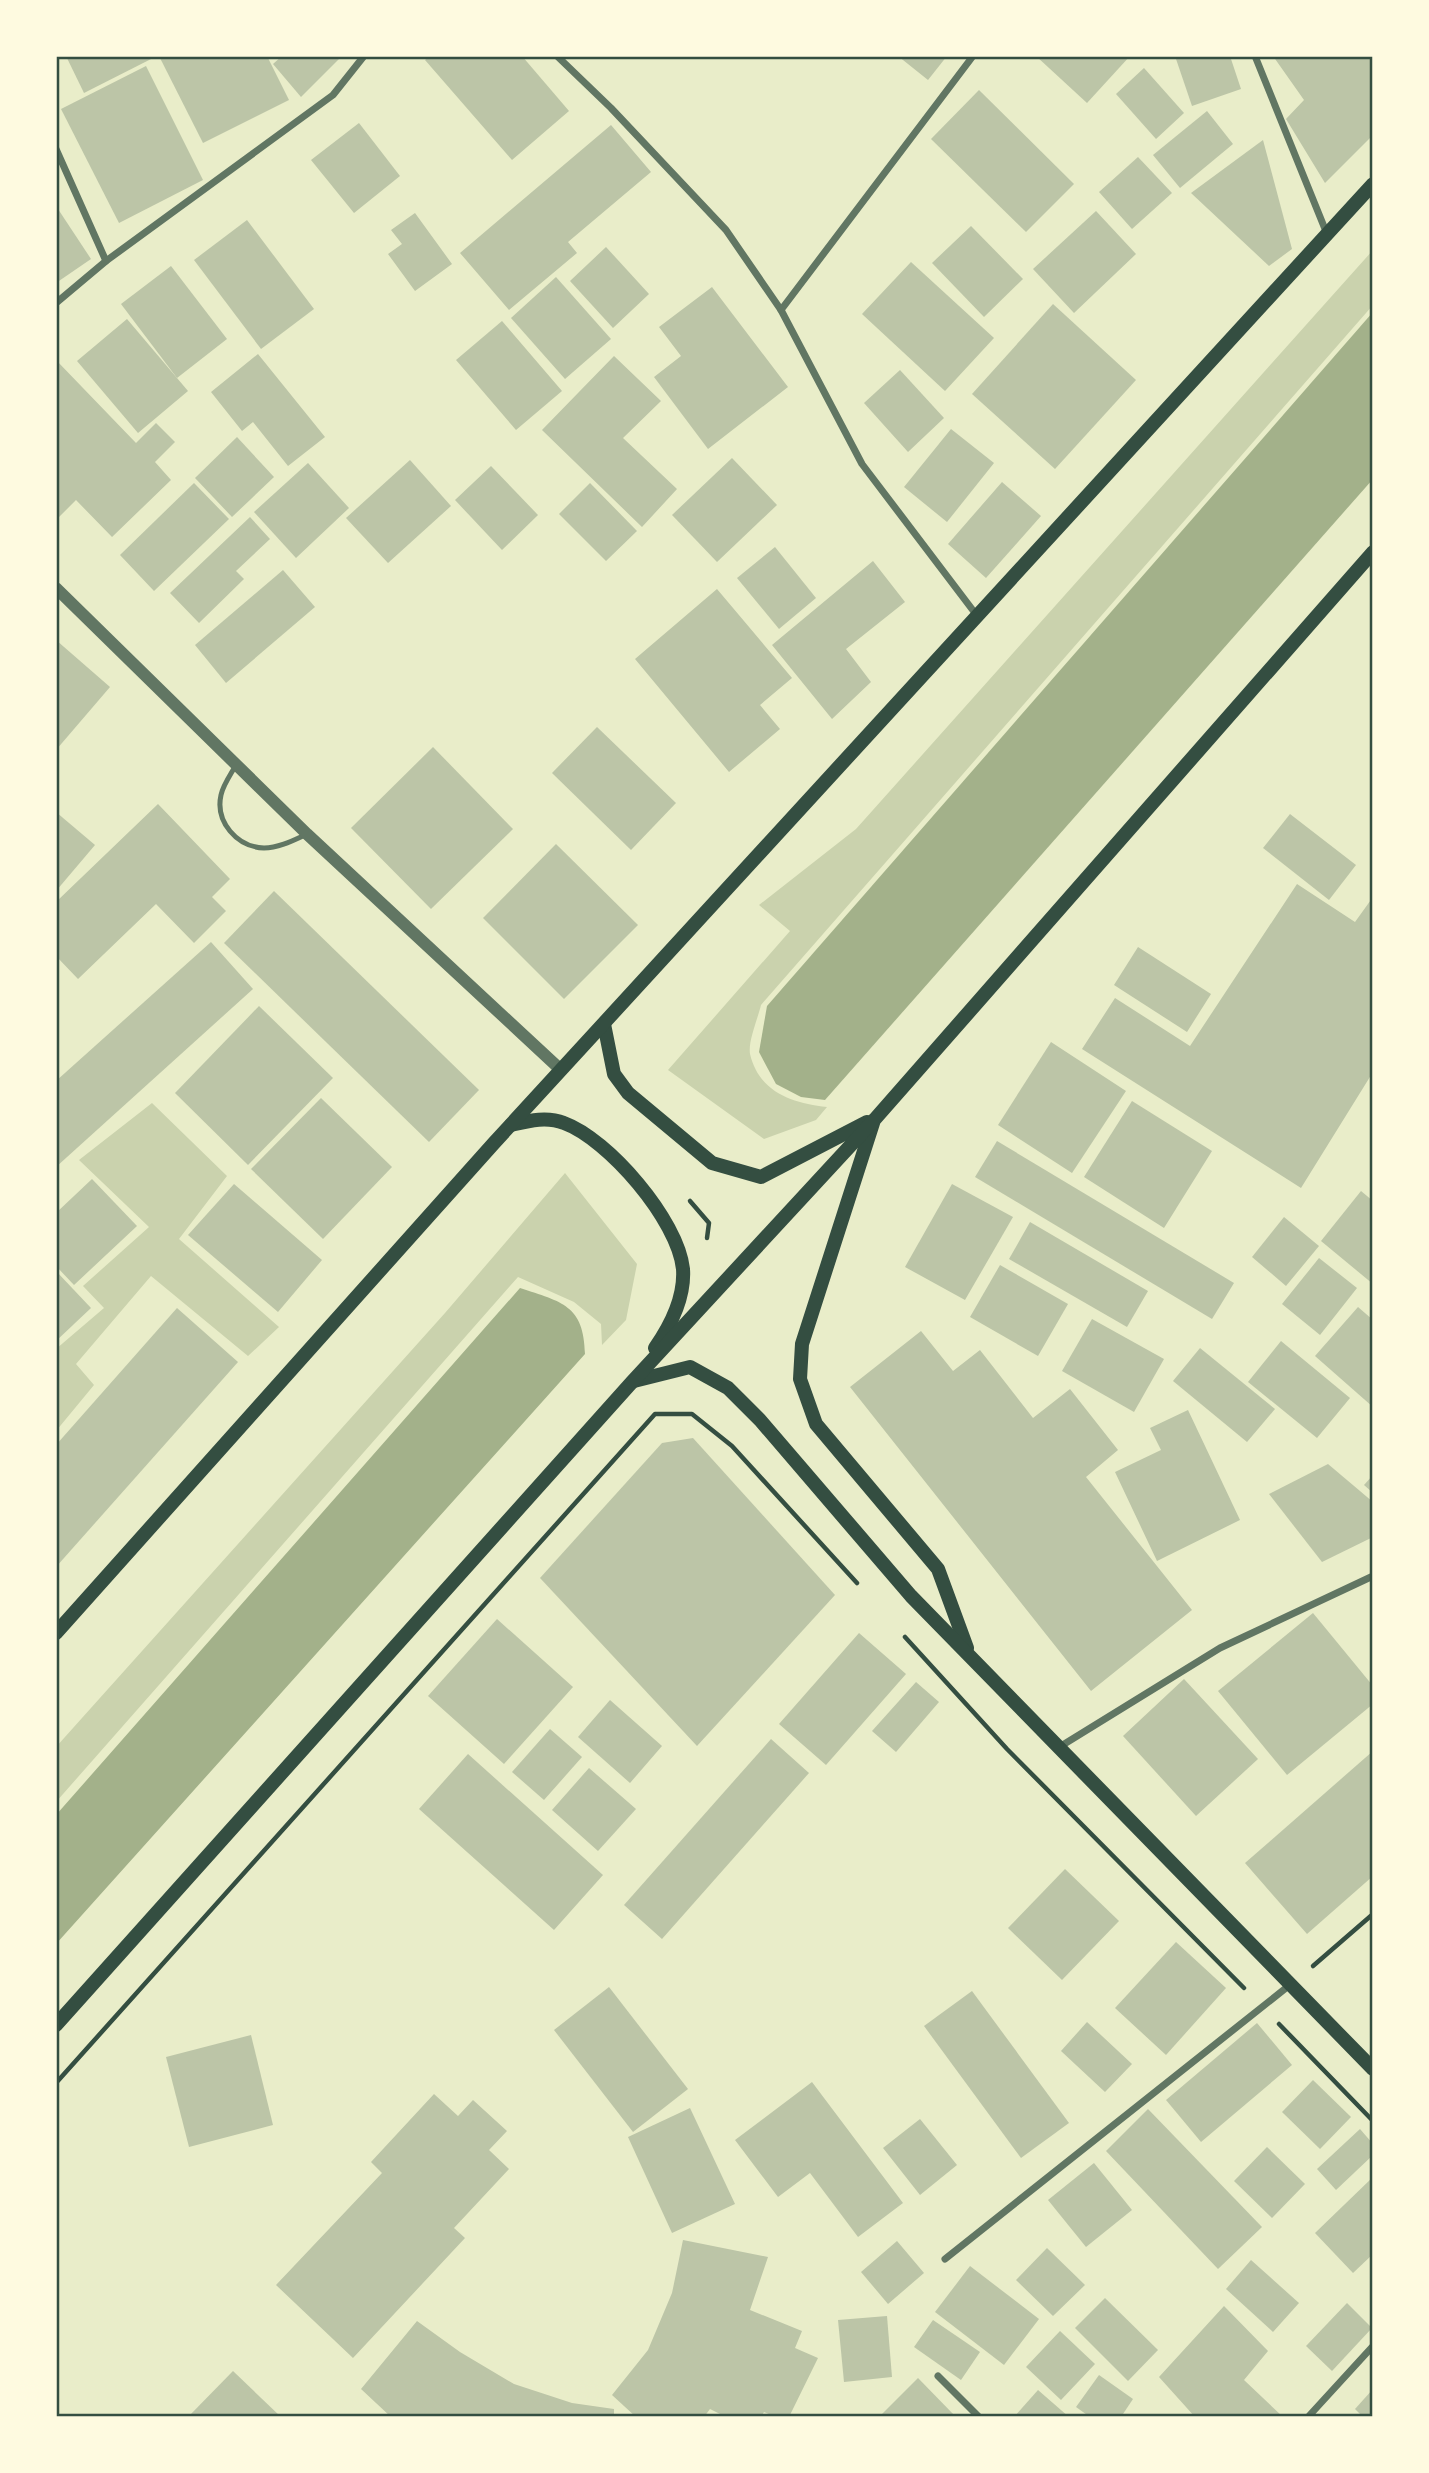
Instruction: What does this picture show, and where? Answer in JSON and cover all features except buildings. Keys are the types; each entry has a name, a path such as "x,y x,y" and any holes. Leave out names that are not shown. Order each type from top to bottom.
{"main road":[{"path":"56,1633 511,1125 1373,184"},
{"path":"56,2025 632,1382 875,1119 1373,552"},
{"path":"604,1024 614,1074 628,1093 712,1163 761,1177 875,1119"},
{"path":"511,1125 537,1119 562,1122 590,1136 640,1184 667,1225 683,1268 676,1318 632,1382"},
{"path":"875,1119 802,1344 800,1379 816,1424 938,1569 969,1652"},
{"path":"632,1382 690,1367 728,1388 760,1420 911,1596 1061,1746 1373,2069"}],"street":[{"path":"56,303 106,261 333,95 364,56"},
{"path":"557,56 611,108 726,230 781,310 863,464 978,618"},
{"path":"781,310 973,56"},
{"path":"1255,56 1327,234"},
{"path":"56,149 106,261"},
{"path":"56,588 307,834 561,1070"},
{"path":"1061,1746 1220,1648 1373,1576"},
{"path":"945,2259 1291,1984"},
{"path":"1308,2417 1373,2346"},
{"path":"938,2376 979,2417"}],"lane":[{"path":"236,765 221,795 221,811 225,826 237,839 251,846 267,848 307,834"}],"path":[{"path":"56,2083 655,1414 692,1414 732,1446 862,1590"},
{"path":"900,1631 1007,1749 1373,2121"},
{"path":"1291,1984 1373,1914"}],"shaded area":[{"path":"1373,250 1373,305 761,1005 750,1049 754,1067 761,1078 779,1093 801,1102 827,1107 816,1120 764,1139 668,1070 790,931 759,905 856,829"},
{"path":"1373,312 1373,479 825,1100 801,1097 776,1084 759,1052 767,1006"},
{"path":"152,1103 227,1176 179,1239 279,1327 248,1356 151,1276 76,1364 94,1385 56,1431 56,1349 104,1308 83,1286 149,1227 79,1160"},
{"path":"565,1173 637,1264 626,1320 602,1345 601,1324 574,1302 518,1277 56,1802 56,1747 445,1313"},
{"path":"520,1288 559,1302 575,1315 584,1338 585,1354 56,1944 56,1815"}]}
